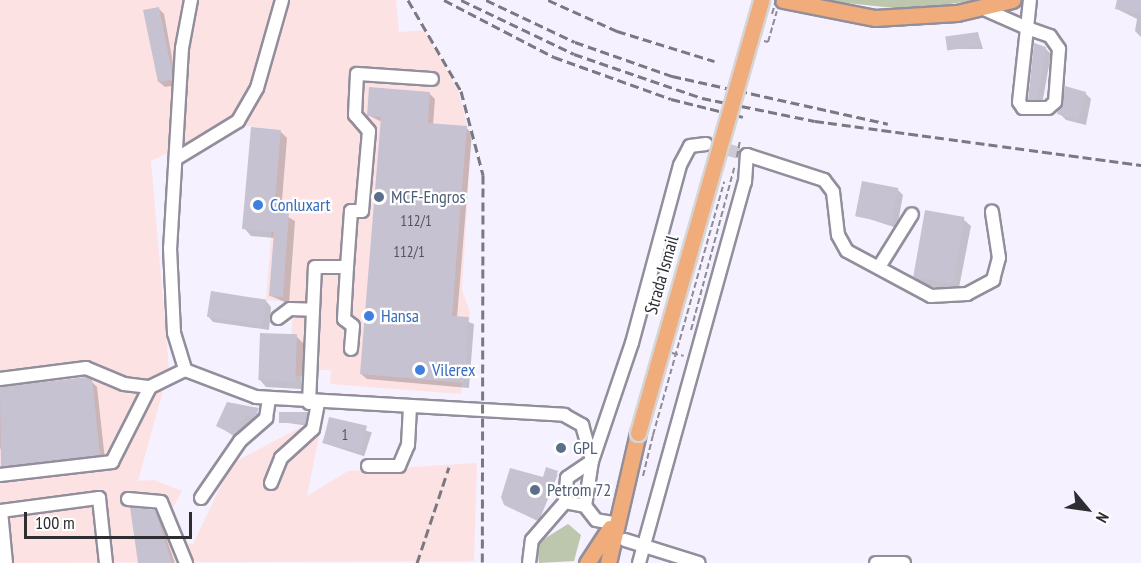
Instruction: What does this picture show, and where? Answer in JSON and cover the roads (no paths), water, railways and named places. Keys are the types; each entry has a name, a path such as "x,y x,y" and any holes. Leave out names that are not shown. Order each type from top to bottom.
{"main road":[{"name":"Strada Ismail","path":"608,563 613,523 646,434 761,0"},
{"path":"783,0 876,18 1012,0"},
{"path":"592,559 613,523"}],"lane":[{"path":"185,370 170,292 179,156 182,48 191,0"},
{"path":"179,156 238,121 257,88 282,0"},
{"path":"987,4 1027,28 1050,36 1059,49 1055,102 1048,108 1023,108 1019,102 1027,28 1030,0"},
{"path":"351,350 353,326 344,319 351,211 362,210 369,130 355,115 357,74 432,79"},
{"path":"585,506 592,461 632,343 680,165 690,146 706,144"},
{"path":"639,563 745,182 747,155 824,180 833,192 841,243 931,296 983,288 998,267 992,213"},
{"path":"879,267 912,214"},
{"path":"271,483 281,458 313,429 315,267 347,267"},
{"path":"278,318 290,309 313,310"},
{"path":"0,379 86,368 124,384 150,387 185,370 269,399 314,404 564,415 582,425 592,461"},
{"path":"0,475 112,462 150,387"},
{"path":"201,498 240,441 266,418 269,399"},
{"path":"368,466 399,466 408,445 410,407"},
{"path":"529,563 532,540 565,502 567,478 592,461"},
{"path":"6,563 0,511 99,498 106,563"},
{"path":"128,499 161,502 186,563"},
{"path":"565,502 585,506 596,520 613,523"},
{"path":"625,540 699,563"},
{"path":"876,563 904,563"}],"tunnel":[{"path":"710,145 747,155"}],"railway":[{"path":"408,0 461,91 483,175 482,563"},
{"path":"444,0 554,57 671,99 743,117"},
{"path":"461,0 574,54 702,98 815,121 1141,165"},
{"path":"486,0 575,42 672,76 888,124"},
{"path":"548,0 617,31 714,61"},
{"path":"417,563 449,467"}],"place":[{"name":"MCF-Engros","path":"379,197"},
{"name":"Conluxart","path":"258,205"},
{"name":"Hansa","path":"369,316"},
{"name":"Vilerex","path":"420,370"},
{"name":"GPL","path":"561,448"},
{"name":"Petrom 72","path":"535,490"}]}
